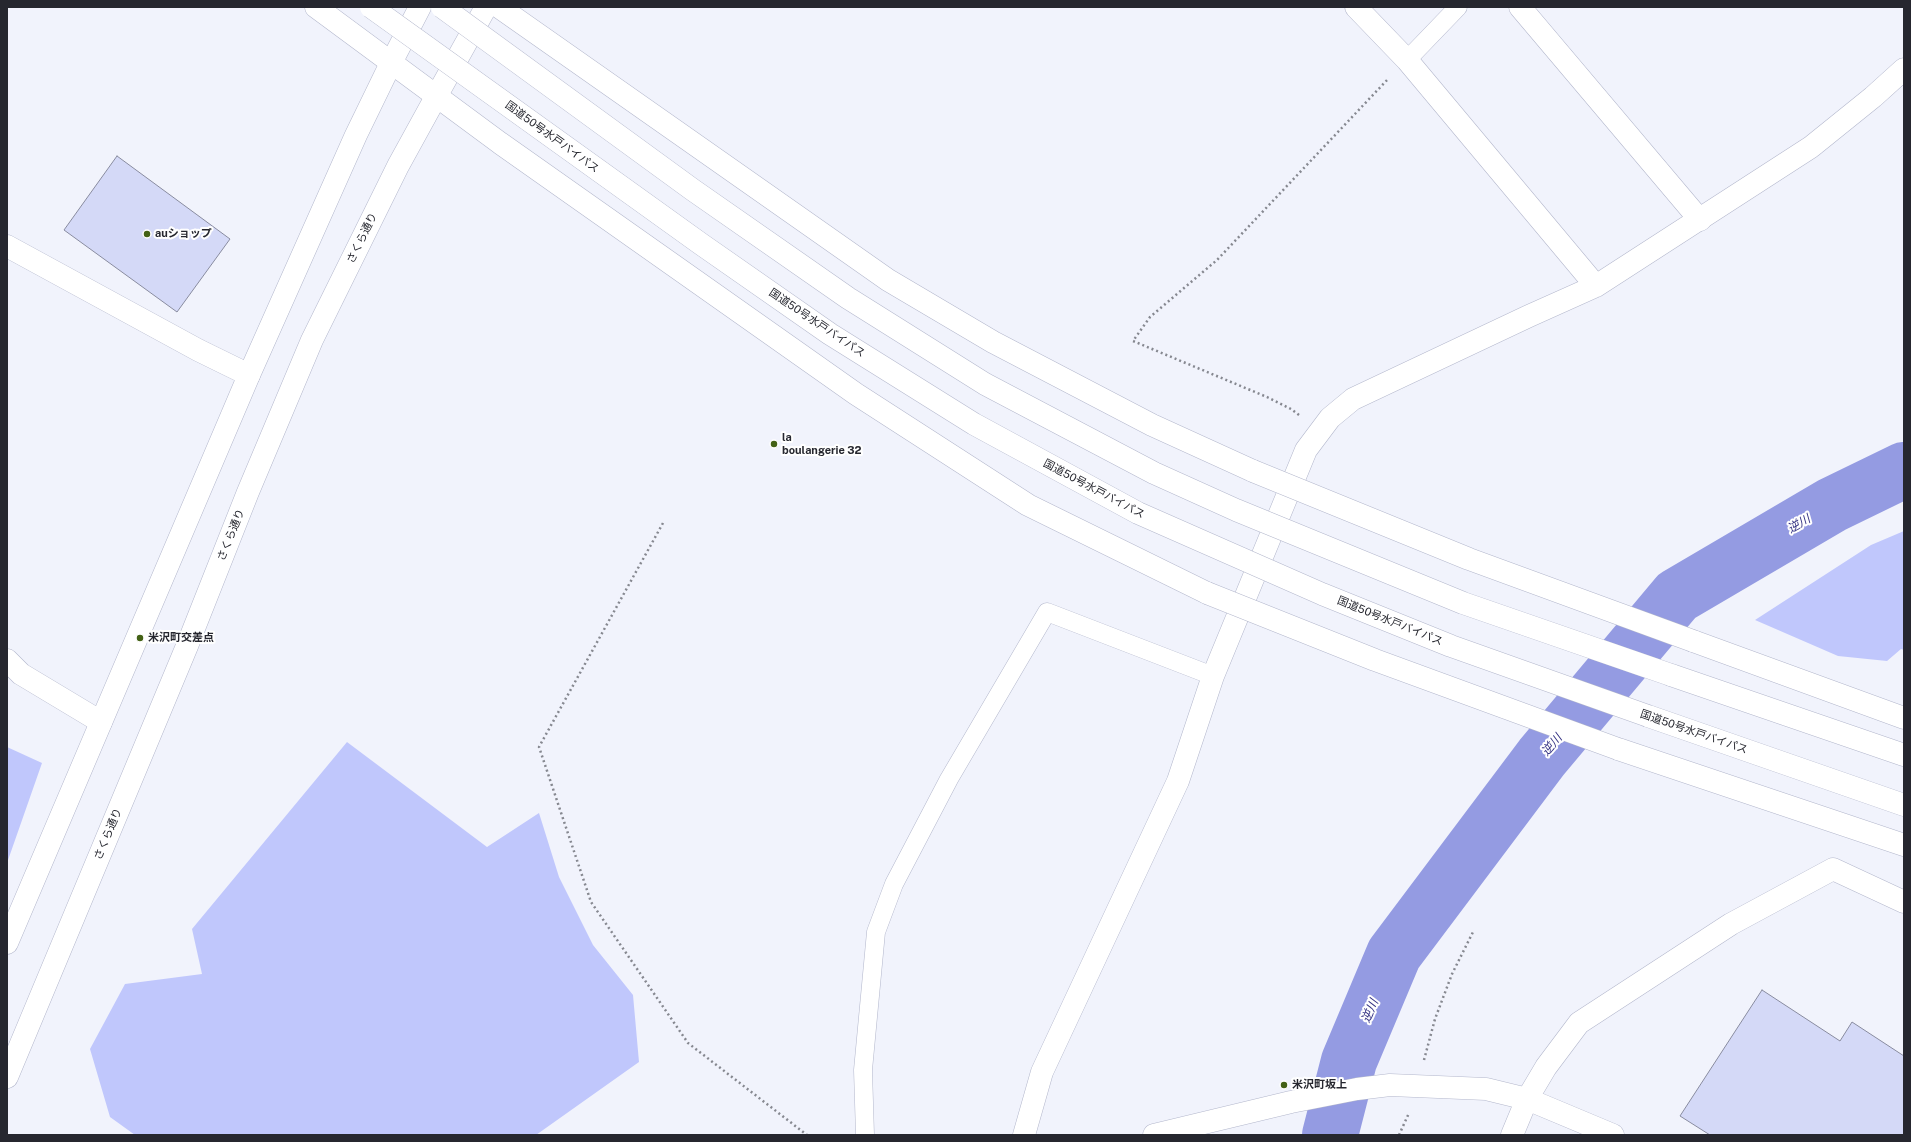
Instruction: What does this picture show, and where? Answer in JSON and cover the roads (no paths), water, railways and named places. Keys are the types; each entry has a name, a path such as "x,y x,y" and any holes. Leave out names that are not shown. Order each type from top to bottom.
{"main road":[{"path":"316,7 392,61 500,143 856,394 1028,505 1207,593 1375,660 1618,749 1904,845"},
{"name":"国道50号水戸バイパス","path":"371,7 694,239 830,334 981,428 1138,513 1322,594 1451,646 1904,805"},
{"path":"7,943 248,375 356,135 420,7"},
{"path":"442,7 693,190 829,284 985,384 1154,473 1236,510 1463,603 1904,755"},
{"name":"さくら通り","path":"7,1077 184,654 248,492 312,340 398,166 486,7"},
{"path":"499,7 888,280 1020,357 1152,425 1254,471 1469,559 1904,718"},
{"path":"1356,7 1407,60 1596,286"},
{"path":"1520,7 1700,220"},
{"path":"1024,1135 1042,1072 1178,781 1214,676 1306,450 1330,418 1353,399 1528,316 1596,286 1811,147 1873,97 1904,69"},
{"path":"7,246 198,350 248,375"},
{"path":"7,660 21,674 101,722"},
{"path":"1512,1135 1527,1099 1546,1068 1579,1023 1731,924 1833,870 1904,902"},
{"path":"1154,1135 1291,1102 1357,1089 1390,1085 1486,1089 1527,1099 1613,1135"}],"lane":[{"path":"1407,60 1458,7"},
{"path":"865,1135 863,1070 876,932 894,884 945,786 1047,612 1214,676"}],"waterway":[{"name":"逆川","path":"1330,1135 1349,1061 1394,954 1542,757 1677,596 1832,505 1904,470"}],"place":[{"name":"auショップ","path":"147,234"},
{"name":"la boulangerie 32","path":"774,444"},
{"name":"米沢町交差点","path":"140,638"},
{"name":"米沢町坂上","path":"1284,1085"}]}
